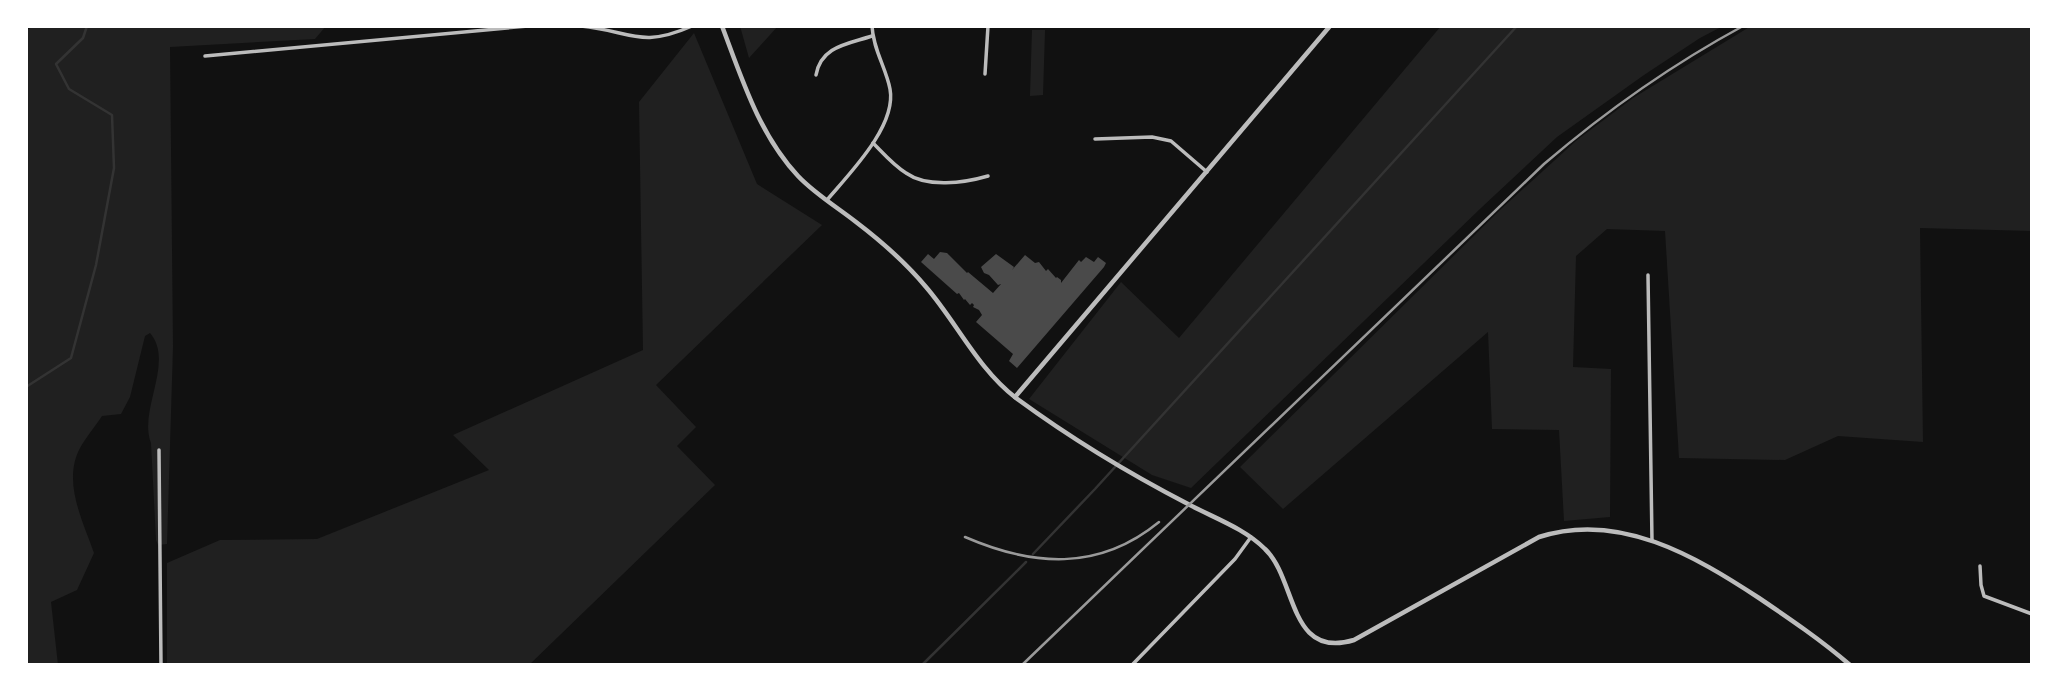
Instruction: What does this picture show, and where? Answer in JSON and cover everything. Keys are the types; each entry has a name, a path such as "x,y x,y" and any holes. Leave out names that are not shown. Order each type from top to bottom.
{"street":[{"path":"205,56 528,26"},
{"path":"581,26 646,39 671,35 692,26"},
{"path":"722,26 764,131 799,177 858,224 928,288 985,368 1014,397 1105,457 1251,537 1267,550 1274,560 1295,611 1312,634 1326,642 1344,643 1362,636 1539,537 1557,531 1583,529 1614,532 1651,541 1715,569 1809,632 1850,665"},
{"path":"827,200 873,143 885,124 891,102 890,89 872,36 872,26"},
{"path":"985,75 988,26"},
{"path":"1014,397 1330,26"},
{"path":"816,75 821,58 835,48 872,36"},
{"path":"1094,139 1152,137 1171,141 1207,172"},
{"path":"873,143 908,175 925,180 961,182 988,176"},
{"path":"1648,275 1651,541"},
{"path":"159,450 161,665"},
{"path":"1132,665 1236,559 1251,537"},
{"path":"1980,566 1980,585 1984,596 2030,613"}],"shaded area":[{"path":"33,26 326,26 315,39 170,47 173,347 167,544 158,545 156,540 148,430 159,358 157,345 150,333 145,336 130,397 121,414 102,416 82,444 75,461 73,474 76,501 94,553 77,590 51,602 58,665 26,665 26,31"},
{"path":"740,26 778,26 749,58"},
{"path":"1441,26 1723,26 1644,75 1557,137 1191,488 1152,475 1029,399 1121,282 1179,338"},
{"path":"1751,26 2032,26 2032,231 1920,228 1923,442 1838,436 1785,460 1679,458 1665,231 1607,229 1576,256 1573,367 1611,369 1610,517 1564,521 1559,430 1492,429 1488,332 1283,509 1240,467 1500,210 1577,140 1633,98"},
{"path":"1032,30 1045,30 1043,95 1030,96"},
{"path":"694,33 757,184 822,225 656,385 696,427 677,446 715,485 529,665 167,665 167,563 220,540 317,539 489,470 453,435 643,350 639,102"}],"building":[{"path":"940,252 947,253 993,293 1001,284 998,285 981,267 996,254 1014,267 1012,270 1025,255 1035,263 1039,262 1046,271 1048,269 1061,283 1079,260 1081,262 1086,257 1094,262 1098,257 1106,263 1017,368 1009,361 1013,354 976,322 982,315 979,310 921,262 928,254 934,259"}],"waterway":[{"path":"26,387 71,358 96,265 114,168 112,115 69,89 56,64 83,38 87,26"},
{"path":"1033,554 1517,26"},
{"path":"922,665 1026,562"}],"railway":[{"path":"1022,665 1544,164 1640,90 1743,26"},
{"path":"965,537 1015,554 1064,559 1112,550 1159,522"}]}
